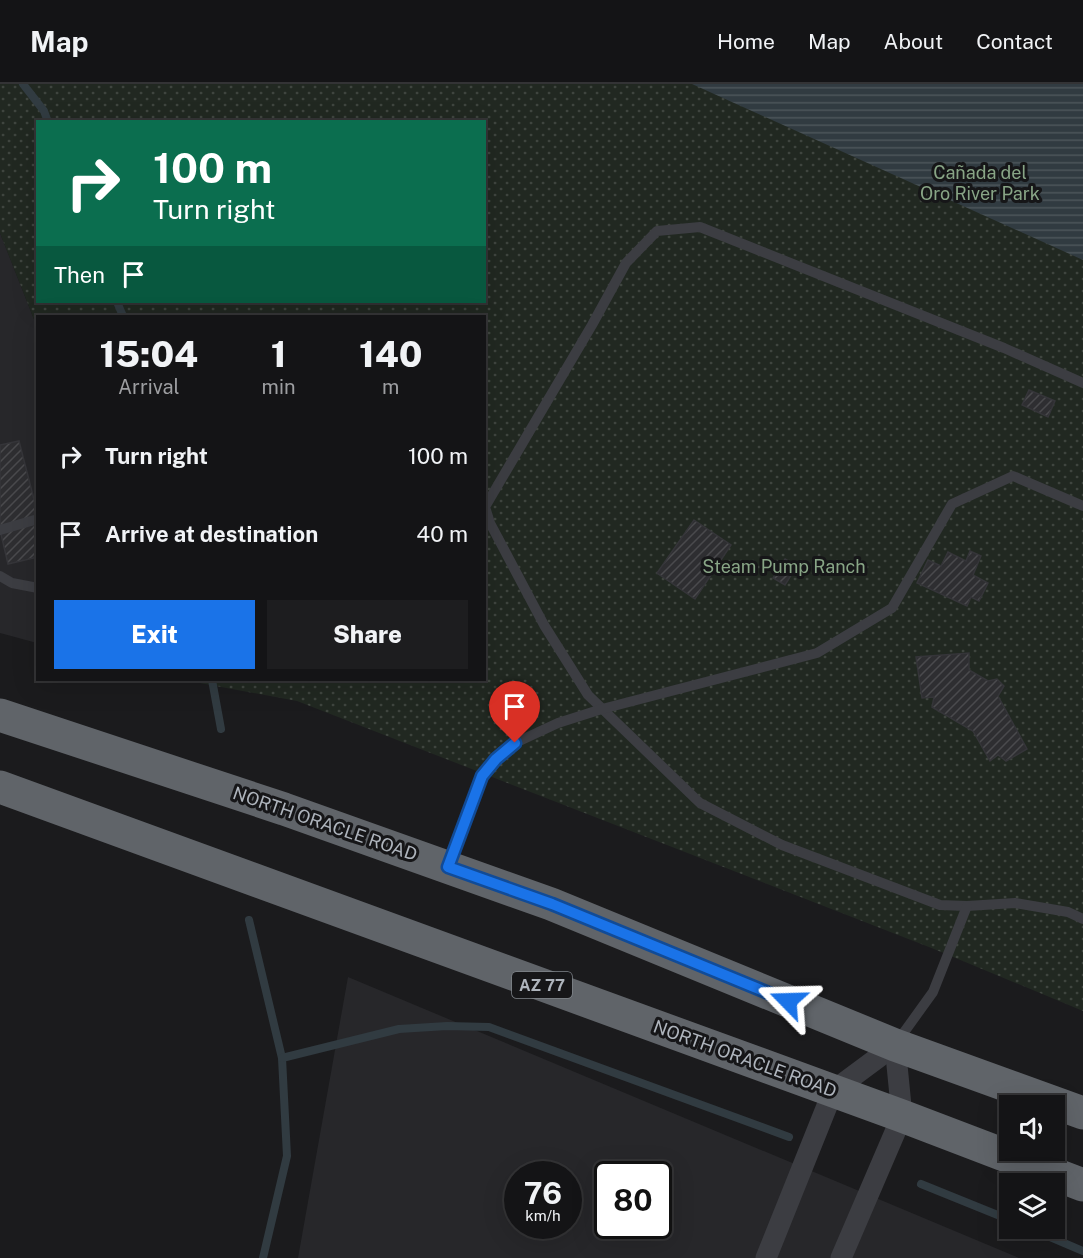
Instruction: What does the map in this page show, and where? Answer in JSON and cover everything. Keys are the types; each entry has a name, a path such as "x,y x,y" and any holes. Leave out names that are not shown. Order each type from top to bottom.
{"highway":[{"name":"NORTH ORACLE ROAD","path":"0,716 262,802 552,904 895,1045 1083,1113"},
{"name":"NORTH ORACLE ROAD","path":"0,787 902,1116 1083,1185"}],"street":[{"path":"766,1258 833,1091 895,1045"},
{"path":"841,1258 902,1116 895,1045"}],"lane":[{"path":"486,505 592,325 626,262 657,231 700,227 1004,348 1083,382"},
{"path":"448,867 482,776 496,759 515,743 558,723 602,708 817,653 892,608 952,504 1013,476 1083,506"},
{"path":"486,510 495,533 544,625 588,695 700,803 782,845 940,905 1015,903 1068,912 1083,919"},
{"path":"0,530 36,520"},
{"path":"0,576 12,583 36,588"},
{"path":"895,1045 933,992 967,906"}],"shaded area":[{"path":"692,84 1083,84 1083,260"},
{"path":"0,233 36,324 36,643 0,633"},
{"path":"348,977 1019,1258 298,1258"}],"green space":[{"name":"Steam Pump Ranch","path":"0,84 1083,84 1083,1011 934,949 297,701 189,681 486,681 486,315 36,315 36,324 0,233"}],"building":[{"path":"1029,390 1055,401 1048,417 1022,405"},
{"path":"19,441 36,507 36,557 8,564 0,530 0,445"},
{"path":"694,520 731,545 695,599 657,573"},
{"path":"970,551 981,556 973,575 988,583 979,601 971,597 967,606 917,583 928,560 941,566 948,552 966,561"},
{"path":"785,559 797,566 785,585 773,578"},
{"path":"969,653 969,670 988,681 997,679 1004,686 998,696 1027,749 1006,761 998,755 990,761 973,731 932,707 934,697 922,698 916,657"}],"waterway":[{"path":"23,84 44,111 47,120"},
{"path":"117,303 123,315"},
{"path":"212,681 221,729"},
{"path":"249,920 282,1058 287,1156 263,1258"},
{"path":"282,1058 399,1029 447,1026 489,1027 789,1137"},
{"path":"921,1184 999,1216"},
{"path":"1055,1239 1083,1251"}],"route":[{"path":"515,743 496,759 482,776 448,867 552,904 788,1001"}],"park label":[{"name":"Cañada del Oro River Park","path":"980,184"}]}
